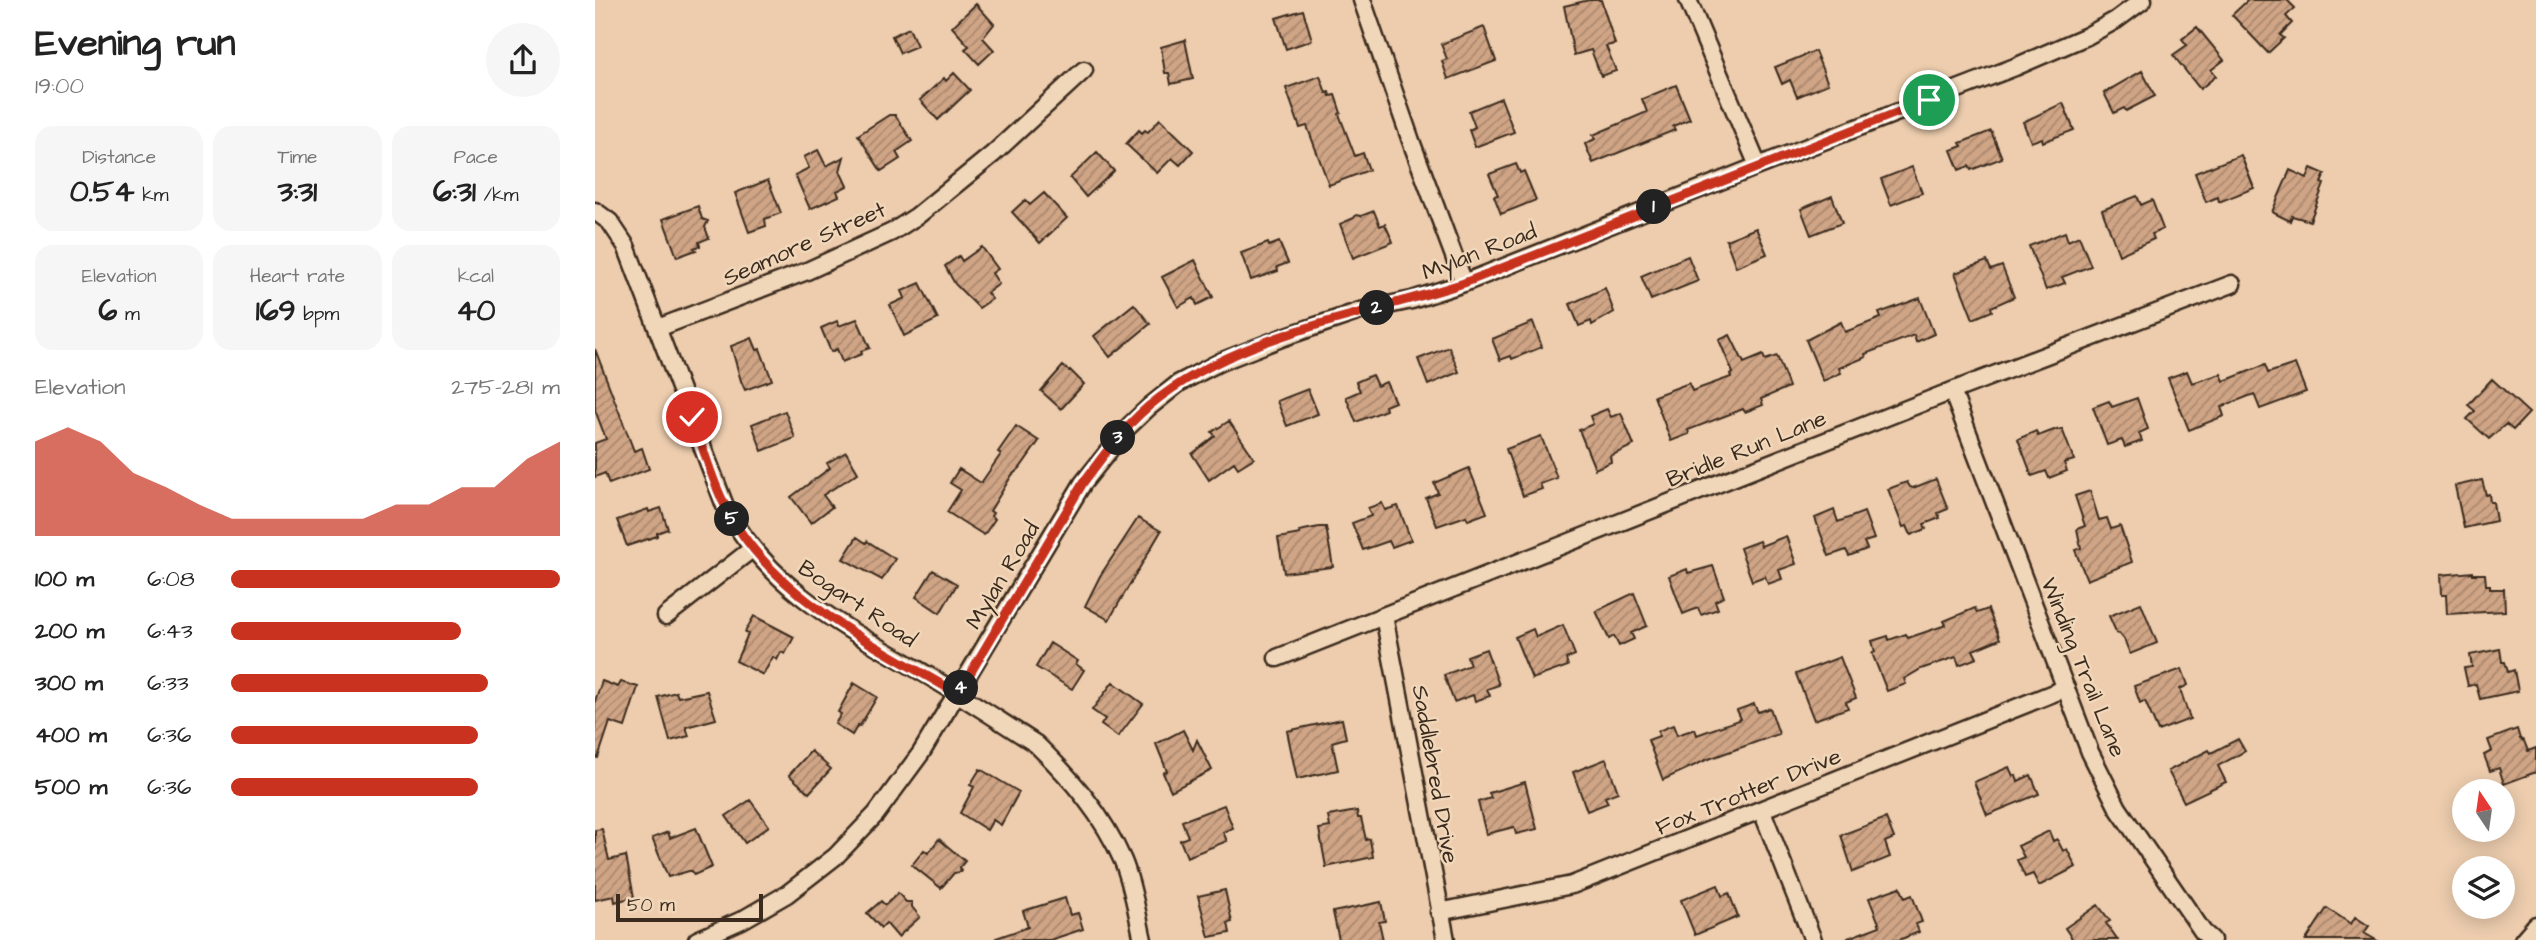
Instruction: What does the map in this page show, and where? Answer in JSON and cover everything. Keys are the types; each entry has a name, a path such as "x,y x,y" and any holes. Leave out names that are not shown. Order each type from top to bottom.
{"street":[{"path":"1362,0 1464,283"},
{"path":"1688,0 1758,166"},
{"name":"Mylan Road","path":"697,940 742,920 787,894 836,856 877,814 921,753 958,694 1083,483 1126,428 1179,383 1233,357 1360,312 1412,300 1464,283 2015,67 2087,36 2143,0"},
{"name":"Seamore Street","path":"658,328 807,271 892,232 917,216 993,154 1084,70"},
{"name":"Bogart Road","path":"595,211 610,222 623,240 725,506 752,549 786,585 806,600 1035,744 1063,770 1102,821 1124,863 1143,940"},
{"name":"Bridle Run Lane","path":"1277,658 1952,391 2232,284"},
{"name":"Winding Trail Lane","path":"1952,391 2090,752 2118,808 2195,921 2211,940"},
{"path":"666,616 752,549"},
{"name":"Saddlebred Drive","path":"1384,616 1445,940"},
{"name":"Fox Trotter Drive","path":"1439,912 1572,885 2066,688"},
{"path":"1762,811 1813,940"},
{"path":"2523,940 2536,925"}],"building":[{"path":"1601,0 1615,44 1606,46 1616,71 1601,76 1591,50 1574,55 1564,6"},
{"path":"2248,0 2287,0 2295,8 2286,16 2292,23 2280,35 2284,38 2268,53 2232,15"},
{"path":"976,4 994,24 983,38 994,50 979,64 965,49 969,46 952,27"},
{"path":"1303,10 1312,40 1286,49 1276,18"},
{"path":"1484,27 1496,61 1448,79 1442,61 1447,59 1441,44"},
{"path":"2197,27 2224,60 2211,70 2216,76 2200,89 2173,55 2187,45 2182,39"},
{"path":"909,28 917,46 900,53 892,36"},
{"path":"1185,40 1193,79 1171,84 1169,73 1165,73 1161,47"},
{"path":"1815,51 1828,84 1797,97 1790,80 1782,84 1775,67"},
{"path":"2142,71 2155,96 2126,111 2124,108 2114,113 2104,93"},
{"path":"954,73 970,90 938,120 920,100 944,78 946,81"},
{"path":"1320,76 1326,93 1335,95 1341,113 1339,114 1355,156 1363,153 1369,170 1329,185 1307,126 1300,128 1286,88"},
{"path":"1676,85 1690,119 1673,126 1675,130 1593,163 1585,144 1595,139 1593,135 1647,112 1642,99"},
{"path":"1501,98 1514,132 1475,147 1469,130 1475,127 1469,111"},
{"path":"2063,103 2074,130 2043,142 2042,138 2031,142 2023,122"},
{"path":"889,115 895,115 912,141 896,152 900,159 881,171 858,135"},
{"path":"1160,119 1193,151 1180,165 1172,158 1157,173 1126,144 1139,130 1142,133 1145,130 1148,132"},
{"path":"1991,131 2002,158 1971,170 1969,166 1959,170 1951,150 1962,146 1960,143"},
{"path":"818,150 826,166 844,157 840,171 847,186 837,191 839,196 810,209 795,175 809,168 804,157"},
{"path":"1097,152 1114,171 1086,197 1070,178"},
{"path":"2241,155 2254,188 2219,202 2218,197 2206,202 2195,173"},
{"path":"1516,164 1520,173 1524,171 1536,200 1501,214 1494,196 1498,195 1489,174"},
{"path":"1912,167 1922,193 1891,205 1881,179"},
{"path":"2311,168 2325,174 2310,221 2292,216 2290,221 2272,212 2290,170 2307,178"},
{"path":"768,180 781,213 765,219 766,226 749,232 735,193"},
{"path":"1044,193 1067,218 1040,243 1012,212 1025,200 1030,205"},
{"path":"1832,196 1842,223 1811,235 1801,209"},
{"path":"2137,196 2141,205 2152,200 2163,229 2152,234 2154,239 2119,255 2102,210"},
{"path":"698,206 702,219 708,221 705,227 709,238 699,242 700,246 694,248 696,250 677,257 663,219"},
{"path":"1374,211 1380,226 1385,224 1393,242 1353,258 1340,224 1356,215"},
{"path":"1756,228 1767,254 1736,267 1726,240"},
{"path":"2065,232 2068,241 2079,236 2091,266 2062,277 2065,283 2046,290 2029,246"},
{"path":"1279,242 1288,263 1277,267 1278,271 1251,280 1241,253"},
{"path":"982,247 998,269 992,273 999,284 987,293 992,299 979,308 955,284 945,266 959,256 962,261"},
{"path":"1688,256 1698,281 1651,300 1641,276"},
{"path":"1195,260 1213,297 1197,305 1194,298 1178,307 1162,277"},
{"path":"1987,261 1991,270 2002,266 2014,297 1973,319 1955,273"},
{"path":"920,283 938,319 904,336 890,305 905,298 902,291"},
{"path":"1605,288 1614,312 1592,325 1591,321 1579,326 1570,304"},
{"path":"1920,298 1934,334 1916,342 1914,335 1865,354 1866,357 1839,368 1841,373 1823,381 1806,340 1841,322 1845,332 1881,318 1879,313"},
{"path":"1134,304 1150,324 1110,357 1094,336"},
{"path":"857,319 870,348 842,362 837,349 831,352 821,328 837,321 839,326"},
{"path":"1533,322 1542,347 1512,359 1511,356 1500,360 1492,339"},
{"path":"1730,335 1744,363 1763,355 1765,360 1777,356 1789,387 1761,399 1763,405 1745,412 1743,409 1688,430 1689,434 1671,441 1654,396 1689,383 1692,391 1731,377 1730,374 1733,373 1719,340"},
{"path":"752,338 757,350 760,349 772,380 745,390 731,346"},
{"path":"1449,347 1459,372 1428,385 1418,359"},
{"path":"595,349 634,451 642,448 649,469 609,484 605,473 595,477 595,443 606,439 595,410"},
{"path":"2295,364 2306,392 2260,409 2254,394 2221,407 2224,416 2189,430 2168,378 2187,371 2192,383 2221,374 2224,381 2265,365 2268,373"},
{"path":"1063,366 1084,384 1061,409 1041,391"},
{"path":"1372,375 1377,386 1386,382 1395,402 1385,406 1386,410 1356,422 1346,397 1360,391 1356,382"},
{"path":"2492,379 2529,413 2513,430 2506,424 2489,439 2467,419 2475,411 2468,405"},
{"path":"1308,389 1318,414 1287,426 1277,401"},
{"path":"2137,398 2148,429 2139,433 2142,441 2125,447 2122,440 2107,445 2093,407 2109,401 2112,407"},
{"path":"1607,409 1611,417 1621,413 1634,445 1610,456 1611,462 1595,469 1579,430 1593,424 1590,416"},
{"path":"785,411 795,438 762,451 752,424"},
{"path":"1229,421 1254,458 1238,468 1234,462 1209,480 1192,454 1215,436 1212,432"},
{"path":"1016,426 1039,441 1012,475 990,511 995,519 984,535 947,512 961,490 950,483 959,469 981,483"},
{"path":"2062,429 2074,460 2064,463 2067,471 2049,478 2046,471 2032,476 2018,439 2036,431 2038,436"},
{"path":"1541,436 1557,478 1540,484 1542,489 1523,496 1506,449"},
{"path":"846,452 858,473 823,495 832,507 811,523 791,497 830,468 827,463"},
{"path":"1469,468 1487,513 1468,520 1466,516 1437,526 1426,498 1438,493 1434,483"},
{"path":"1936,479 1948,509 1938,513 1940,518 1924,524 1926,529 1911,535 1907,526 1903,527 1888,489 1907,482 1913,488"},
{"path":"2482,480 2486,495 2489,494 2490,502 2493,502 2496,521 2464,528 2455,486"},
{"path":"2090,491 2099,520 2107,518 2111,529 2120,526 2132,562 2087,580 2075,550 2081,548 2077,529 2085,526 2075,496"},
{"path":"1382,503 1385,510 1398,506 1411,540 1392,547 1389,541 1363,550 1352,523 1371,516 1368,508"},
{"path":"661,508 668,529 657,533 657,536 627,546 617,520 648,509 649,512"},
{"path":"1834,510 1838,522 1864,512 1874,539 1864,542 1867,549 1849,556 1846,550 1829,556 1815,518"},
{"path":"1138,518 1161,531 1109,620 1085,606 1100,576"},
{"path":"1326,527 1333,567 1284,573 1278,538"},
{"path":"1786,536 1796,564 1779,570 1782,579 1768,584 1765,576 1752,581 1740,548 1759,541 1761,546"},
{"path":"857,537 895,559 882,580 843,559"},
{"path":"1713,566 1724,597 1715,601 1718,609 1701,615 1698,608 1683,614 1669,576 1687,569 1688,573"},
{"path":"933,570 957,584 940,613 916,597"},
{"path":"2473,572 2485,574 2486,585 2490,585 2490,589 2504,589 2505,611 2447,614 2446,595 2441,595 2440,575"},
{"path":"1634,593 1647,626 1631,633 1634,639 1619,646 1614,636 1609,639 1596,611"},
{"path":"2141,603 2157,643 2130,654 2109,616"},
{"path":"1975,608 1977,613 1988,609 2000,639 1973,650 1977,658 1959,665 1956,657 1921,669 1904,679 1906,684 1887,691 1872,653 1875,652 1872,641 1888,636 1889,640 1906,634 1908,638 1946,625 1944,621"},
{"path":"754,616 794,637 785,654 781,652 777,660 773,657 763,675 736,661 748,634 745,632"},
{"path":"1563,625 1575,655 1566,659 1568,666 1532,679 1515,637 1533,629 1536,637"},
{"path":"1050,643 1078,661 1076,664 1084,670 1072,689 1036,667"},
{"path":"1486,649 1499,685 1487,689 1490,696 1475,701 1473,695 1454,702 1444,675 1470,665 1467,656"},
{"path":"2500,649 2502,662 2505,662 2508,672 2514,670 2518,691 2480,699 2476,684 2468,686 2464,668 2472,667 2470,655"},
{"path":"1840,657 1856,698 1846,702 1848,708 1814,720 1796,674"},
{"path":"2182,669 2188,685 2180,689 2190,719 2158,731 2145,701 2140,703 2134,686"},
{"path":"602,681 618,687 621,682 638,687 625,727 610,722 598,758 595,757 595,701"},
{"path":"1113,682 1143,704 1118,737 1101,725 1105,719 1092,710"},
{"path":"854,683 877,697 852,735 835,724 841,714 838,712"},
{"path":"707,691 716,719 686,727 689,736 670,741 658,697 676,692 678,697"},
{"path":"1754,704 1758,712 1770,708 1779,734 1706,760 1663,780 1648,740 1659,736 1658,731 1673,725 1677,735 1695,729 1697,735 1741,719 1737,710"},
{"path":"1342,719 1346,738 1332,742 1338,770 1297,779 1287,731"},
{"path":"2517,729 2528,751 2536,748 2536,772 2515,780 2502,779 2499,768 2490,771 2484,755 2492,751 2488,740"},
{"path":"1183,730 1193,750 1197,740 1212,770 1171,791 1163,773 1167,771 1156,744"},
{"path":"2238,739 2245,751 2218,766 2226,782 2184,802 2168,771"},
{"path":"811,751 831,769 809,793 789,775"},
{"path":"1606,759 1618,792 1605,797 1608,803 1587,811 1573,772"},
{"path":"2009,767 2018,781 2031,775 2039,794 1987,815 1974,782"},
{"path":"980,769 1019,792 1001,825 993,820 987,830 960,813 974,787 970,785"},
{"path":"1525,782 1537,829 1516,834 1514,827 1486,834 1478,802 1491,798 1489,793"},
{"path":"750,800 769,826 745,843 726,816"},
{"path":"1224,805 1233,828 1223,832 1227,841 1187,857 1180,840 1188,837 1182,821"},
{"path":"1357,811 1366,840 1370,839 1373,857 1326,867 1319,829 1330,827 1328,816"},
{"path":"1886,818 1894,838 1885,842 1890,857 1853,872 1841,835"},
{"path":"696,828 712,867 694,875 689,871 668,877 652,838 668,832 670,838"},
{"path":"602,829 609,860 626,856 634,897 615,902 614,896 595,900 595,830"},
{"path":"2049,831 2053,841 2057,839 2063,851 2067,849 2076,867 2039,886 2033,874 2025,877 2017,860 2024,857 2018,846"},
{"path":"939,839 965,861 960,867 961,872 954,873 941,888 912,865 924,850 928,853"},
{"path":"1718,885 1722,896 1729,893 1738,917 1695,935 1681,900"},
{"path":"1900,887 1905,898 1912,895 1922,922 1916,924 1919,932 1899,940 1848,940 1880,926 1869,898"},
{"path":"1225,890 1232,922 1228,923 1230,933 1209,937 1198,896"},
{"path":"898,893 906,902 912,902 912,907 920,917 898,937 886,923 881,928 867,913 881,901 885,905"},
{"path":"1065,898 1070,915 1078,913 1083,929 1050,940 997,940 996,938 1028,927 1023,911"},
{"path":"1381,902 1385,921 1379,922 1383,940 1339,940 1333,912"},
{"path":"2098,905 2110,921 2106,923 2118,940 2073,940 2065,928"},
{"path":"2327,908 2351,924 2355,917 2369,926 2364,933 2376,940 2306,940"}],"route":[{"path":"692,417 725,506 761,561 806,600 958,694 1083,483 1126,428 1179,383 1220,362 1284,337 1360,312 1412,300 1464,283 1929,100"}]}
